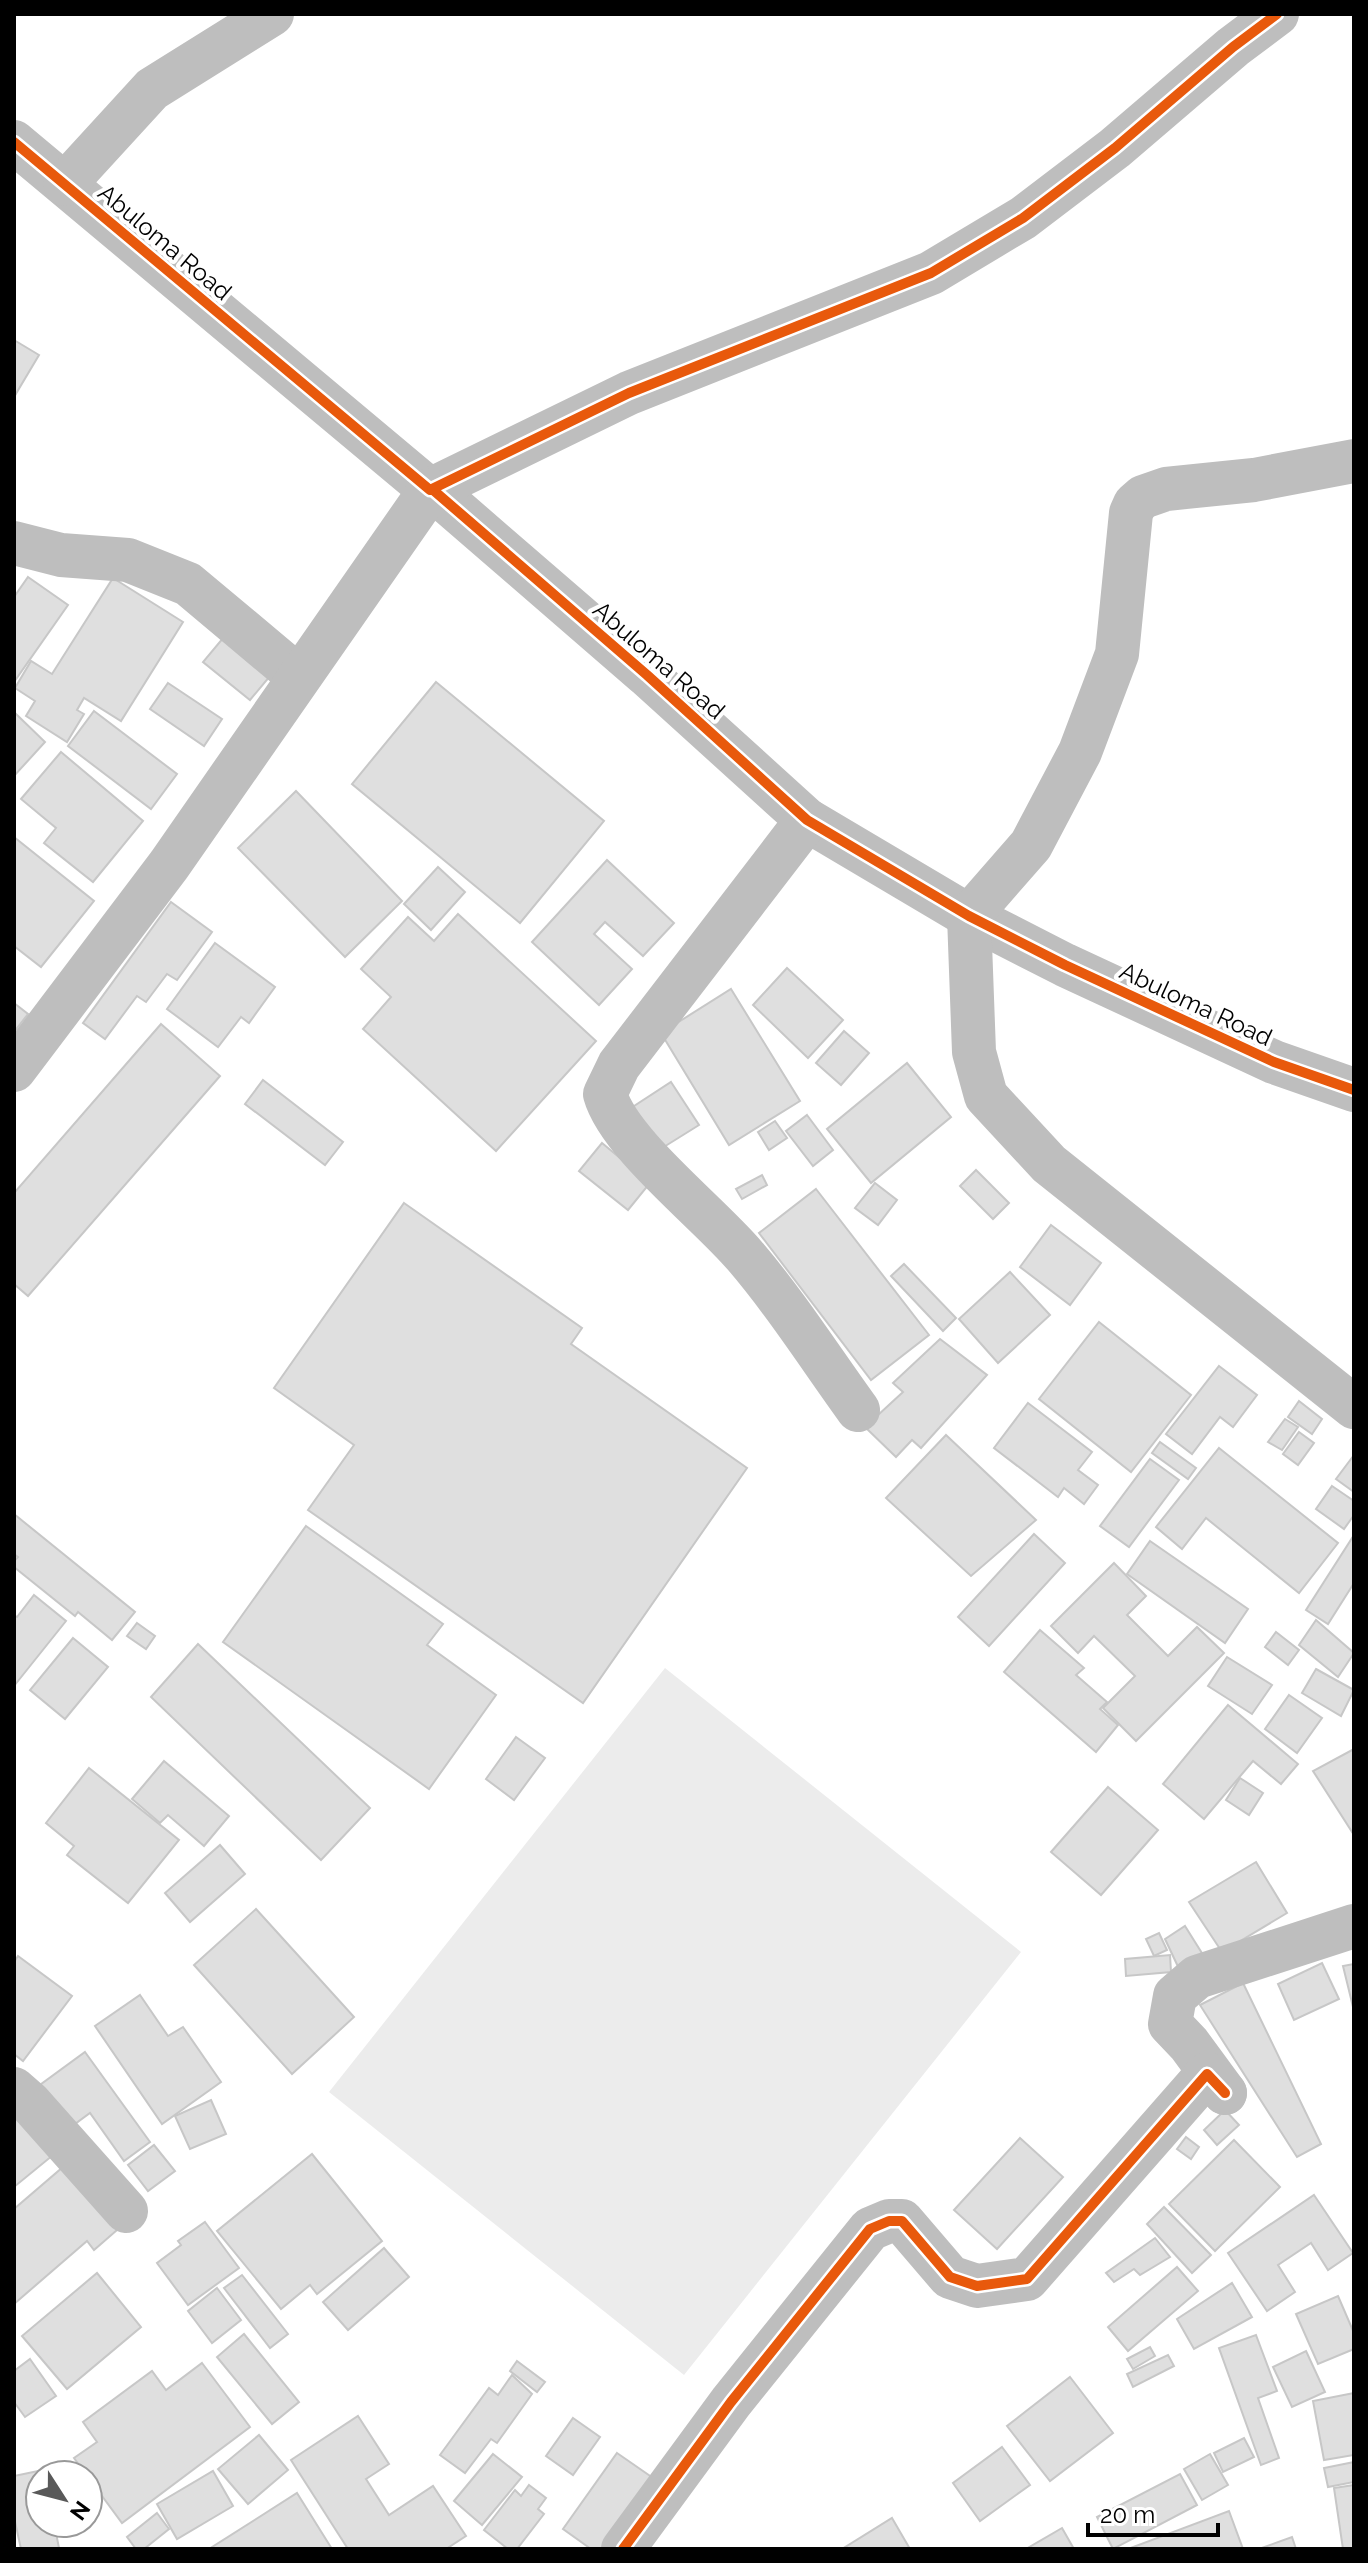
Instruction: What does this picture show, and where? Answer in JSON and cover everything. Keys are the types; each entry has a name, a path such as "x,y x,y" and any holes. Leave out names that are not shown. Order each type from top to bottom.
{"street":[{"path":"65,184 152,89 272,14"},
{"path":"14,1070 169,865 431,490 629,393 931,273 1023,218 1115,148 1233,47 1277,14"},
{"name":"Abuloma Road","path":"14,142 431,490 647,675 807,820 969,916 1065,965 1274,1062 1354,1090"},
{"path":"1354,461 1254,480 1166,489 1143,497 1135,504 1131,513 1117,654 1080,752 1031,845 969,916 974,1052 986,1096 1049,1164 1354,1407"},
{"path":"14,543 61,555 128,560 188,584 299,677"},
{"path":"807,820 619,1065 605,1094 609,1111 641,1149 745,1256 858,1410"},
{"path":"623,2549 731,2402 870,2229 889,2221 902,2221 950,2277 977,2286 1027,2279 1207,2074 1225,2093 1170,2024 1175,1996 1197,1977 1354,1926"},
{"path":"14,2089 126,2211"}],"shaded area":[{"path":"665,1668 1021,1952 684,2375 329,2092"}],"building":[{"path":"14,340 39,355 14,397"},
{"path":"28,577 68,605 14,682 14,597"},
{"path":"113,578 183,622 121,721 84,698 77,710 84,714 67,742 26,716 35,701 15,688 31,661 52,674"},
{"path":"229,631 275,670 250,700 203,662"},
{"path":"436,682 604,821 520,923 352,784"},
{"path":"168,683 222,719 204,746 150,709"},
{"path":"94,711 177,774 151,809 68,746"},
{"path":"14,712 45,742 14,776"},
{"path":"61,752 143,821 93,882 44,843 56,828 21,799"},
{"path":"296,791 402,901 345,957 238,848"},
{"path":"14,837 94,901 41,967 14,946"},
{"path":"607,860 674,923 643,956 605,922 594,934 632,969 599,1005 532,942"},
{"path":"438,867 465,892 431,930 404,904"},
{"path":"171,902 212,932 177,980 167,974 146,1002 137,996 105,1039 83,1023"},
{"path":"458,914 596,1041 496,1151 363,1029 391,997 361,969 408,917 434,941"},
{"path":"215,943 275,987 249,1023 241,1017 218,1047 167,1009"},
{"path":"787,968 843,1020 808,1058 753,1005"},
{"path":"731,989 800,1101 729,1145 661,1033"},
{"path":"14,1003 28,1014 14,1032"},
{"path":"161,1024 220,1076 28,1296 14,1284 14,1193"},
{"path":"844,1031 869,1053 841,1085 816,1063"},
{"path":"907,1063 951,1117 871,1183 827,1129"},
{"path":"263,1080 343,1142 325,1165 245,1104"},
{"path":"671,1082 699,1125 659,1150 631,1108"},
{"path":"807,1115 833,1150 813,1166 786,1131"},
{"path":"775,1121 787,1138 769,1150 758,1132"},
{"path":"602,1143 650,1183 628,1210 579,1171"},
{"path":"976,1170 1009,1203 993,1219 960,1186"},
{"path":"762,1175 767,1185 742,1199 736,1189"},
{"path":"875,1183 897,1200 878,1225 855,1208"},
{"path":"816,1189 929,1335 871,1380 759,1233"},
{"path":"404,1203 582,1328 571,1344 747,1468 583,1703 308,1510 354,1445 274,1388"},
{"path":"1051,1225 1101,1263 1070,1305 1020,1267"},
{"path":"904,1264 956,1318 943,1331 891,1276"},
{"path":"1010,1272 1050,1315 998,1363 959,1319"},
{"path":"1099,1322 1191,1395 1131,1472 1039,1399"},
{"path":"940,1339 987,1375 921,1448 912,1440 896,1457 865,1427 903,1392 893,1383"},
{"path":"1219,1366 1257,1395 1233,1427 1220,1417 1192,1454 1166,1434"},
{"path":"1299,1401 1322,1419 1312,1434 1288,1417"},
{"path":"1028,1403 1092,1452 1078,1470 1098,1485 1084,1504 1064,1488 1058,1497 994,1448"},
{"path":"1285,1419 1298,1427 1282,1450 1268,1442"},
{"path":"1299,1432 1314,1443 1298,1465 1283,1454"},
{"path":"946,1435 1036,1520 971,1576 886,1498"},
{"path":"1160,1442 1196,1468 1188,1479 1152,1453"},
{"path":"1219,1448 1338,1543 1299,1593 1206,1518 1182,1549 1156,1527"},
{"path":"1354,1455 1354,1492 1336,1479"},
{"path":"1150,1459 1179,1480 1129,1547 1100,1526"},
{"path":"1332,1486 1354,1501 1354,1515 1344,1529 1316,1509"},
{"path":"14,1514 135,1612 112,1640 78,1612 75,1616 14,1567 18,1557 14,1554"},
{"path":"306,1526 443,1624 427,1645 496,1695 429,1789 223,1642"},
{"path":"1034,1534 1065,1563 989,1646 958,1617"},
{"path":"1354,1535 1354,1583 1328,1624 1306,1610"},
{"path":"1150,1541 1248,1609 1225,1643 1127,1574"},
{"path":"1114,1563 1146,1596 1127,1615 1168,1656 1197,1627 1224,1653 1136,1741 1103,1708 1135,1676 1094,1636 1078,1653 1051,1626"},
{"path":"34,1595 66,1621 14,1686 14,1615 17,1617"},
{"path":"1316,1620 1354,1653 1338,1677 1299,1645"},
{"path":"137,1623 155,1636 146,1649 127,1636"},
{"path":"1040,1630 1084,1668 1076,1675 1107,1702 1100,1709 1118,1725 1096,1752 1004,1672"},
{"path":"1276,1632 1299,1650 1288,1665 1265,1647"},
{"path":"73,1638 108,1667 65,1719 30,1690"},
{"path":"198,1644 370,1808 321,1860 151,1697"},
{"path":"1227,1657 1272,1685 1252,1714 1208,1686"},
{"path":"1316,1669 1354,1690 1341,1716 1302,1693"},
{"path":"1289,1695 1322,1718 1297,1753 1265,1729"},
{"path":"1228,1705 1298,1764 1281,1784 1253,1761 1204,1819 1163,1784"},
{"path":"516,1737 545,1758 514,1800 486,1779"},
{"path":"1354,1749 1354,1835 1313,1771"},
{"path":"164,1761 229,1816 204,1846 168,1815 160,1823 132,1799"},
{"path":"89,1768 179,1840 128,1903 67,1855 74,1846 46,1823"},
{"path":"1240,1778 1263,1793 1249,1815 1226,1800"},
{"path":"1108,1787 1158,1830 1101,1895 1051,1852"},
{"path":"220,1845 245,1874 190,1922 165,1893"},
{"path":"1256,1862 1287,1913 1222,1952 1189,1902"},
{"path":"256,1909 354,2017 292,2074 194,1965"},
{"path":"1185,1926 1205,1958 1181,1973 1165,1939"},
{"path":"1159,1933 1167,1950 1154,1956 1146,1939"},
{"path":"1170,1955 1171,1972 1126,1976 1125,1959"},
{"path":"18,1956 72,1996 23,2061 14,2054 14,1962"},
{"path":"1322,1963 1339,1999 1294,2020 1278,1984"},
{"path":"1354,1964 1354,2011 1343,1966"},
{"path":"1243,1983 1321,2144 1297,2157 1200,2005"},
{"path":"140,1995 168,2036 183,2027 221,2082 162,2124 95,2026"},
{"path":"85,2052 150,2142 124,2161 90,2113 64,2132 33,2090"},
{"path":"211,2100 226,2134 190,2149 175,2116"},
{"path":"14,2105 58,2151 14,2187"},
{"path":"1225,2110 1239,2125 1217,2145 1204,2130"},
{"path":"1186,2137 1199,2147 1191,2159 1177,2149"},
{"path":"1020,2138 1063,2177 997,2249 954,2210"},
{"path":"1234,2140 1280,2187 1215,2251 1169,2204"},
{"path":"154,2145 175,2171 148,2191 128,2165"},
{"path":"312,2154 382,2241 317,2294 310,2285 281,2309 217,2231"},
{"path":"70,2161 124,2224 94,2250 87,2241 14,2304 14,2209"},
{"path":"1314,2195 1353,2253 1328,2270 1311,2243 1278,2265 1295,2292 1267,2311 1228,2253"},
{"path":"1164,2207 1211,2255 1192,2273 1147,2224"},
{"path":"205,2222 239,2268 188,2305 157,2263 181,2245 178,2241"},
{"path":"1155,2238 1170,2257 1140,2275 1134,2269 1114,2282 1106,2273"},
{"path":"384,2248 409,2277 348,2330 323,2302"},
{"path":"1177,2267 1198,2291 1128,2351 1108,2327"},
{"path":"97,2273 141,2327 67,2389 22,2336"},
{"path":"242,2275 288,2334 270,2348 224,2288"},
{"path":"1232,2283 1252,2317 1194,2349 1177,2319"},
{"path":"217,2288 241,2320 212,2343 188,2311"},
{"path":"1338,2296 1354,2333 1354,2349 1318,2364 1296,2314"},
{"path":"244,2334 299,2402 272,2424 217,2357"},
{"path":"1256,2335 1277,2391 1258,2398 1279,2458 1261,2465 1219,2348"},
{"path":"1150,2347 1155,2356 1133,2369 1127,2359"},
{"path":"1306,2351 1325,2392 1292,2407 1273,2367"},
{"path":"1168,2355 1174,2366 1133,2387 1127,2374"},
{"path":"30,2359 56,2396 25,2417 14,2402 14,2371"},
{"path":"517,2361 545,2382 537,2392 510,2371"},
{"path":"202,2363 250,2427 122,2523 104,2499 104,2459 74,2458 97,2442 83,2422 152,2371 166,2390"},
{"path":"512,2375 532,2394 497,2443 491,2439 465,2473 440,2455 489,2388 498,2395"},
{"path":"1070,2377 1113,2433 1050,2481 1007,2426"},
{"path":"1354,2393 1354,2455 1324,2460 1313,2401"},
{"path":"358,2416 389,2464 366,2479 389,2515 433,2486 466,2536 446,2549 348,2549 291,2460"},
{"path":"573,2418 600,2437 573,2475 546,2456"},
{"path":"259,2435 288,2470 248,2504 218,2469"},
{"path":"1244,2438 1254,2457 1223,2472 1214,2453"},
{"path":"1002,2447 1030,2485 980,2521 953,2483"},
{"path":"617,2453 679,2496 642,2549 591,2549 563,2529"},
{"path":"493,2454 522,2477 482,2525 454,2501"},
{"path":"1210,2454 1228,2485 1202,2500 1184,2469"},
{"path":"1354,2462 1354,2482 1328,2487 1324,2468"},
{"path":"213,2471 233,2506 177,2539 157,2504"},
{"path":"24,2474 24,2539 57,2539 59,2548 21,2549 14,2517 14,2476"},
{"path":"1180,2474 1197,2505 1113,2549 1097,2517"},
{"path":"529,2485 546,2498 538,2509 544,2514 517,2549 508,2549 484,2530 515,2490 521,2496"},
{"path":"1354,2485 1354,2549 1343,2549 1334,2488"},
{"path":"297,2493 332,2549 209,2549"},
{"path":"1229,2511 1243,2549 1128,2549"},
{"path":"157,2513 169,2529 144,2549 136,2549 127,2537"},
{"path":"892,2518 910,2549 842,2549"},
{"path":"1062,2528 1074,2549 1026,2549"},
{"path":"1292,2537 1296,2549 1259,2549"}],"cycle path":[{"path":"432,489 629,393 931,273 1023,218 1115,148 1233,47 1277,14"},
{"path":"14,142 432,489 647,675 807,820 969,916 1065,965 1274,1062 1354,1090"},
{"path":"623,2549 731,2402 870,2229 889,2221 902,2221 950,2277 977,2286 1027,2279 1207,2074 1225,2093"}]}
